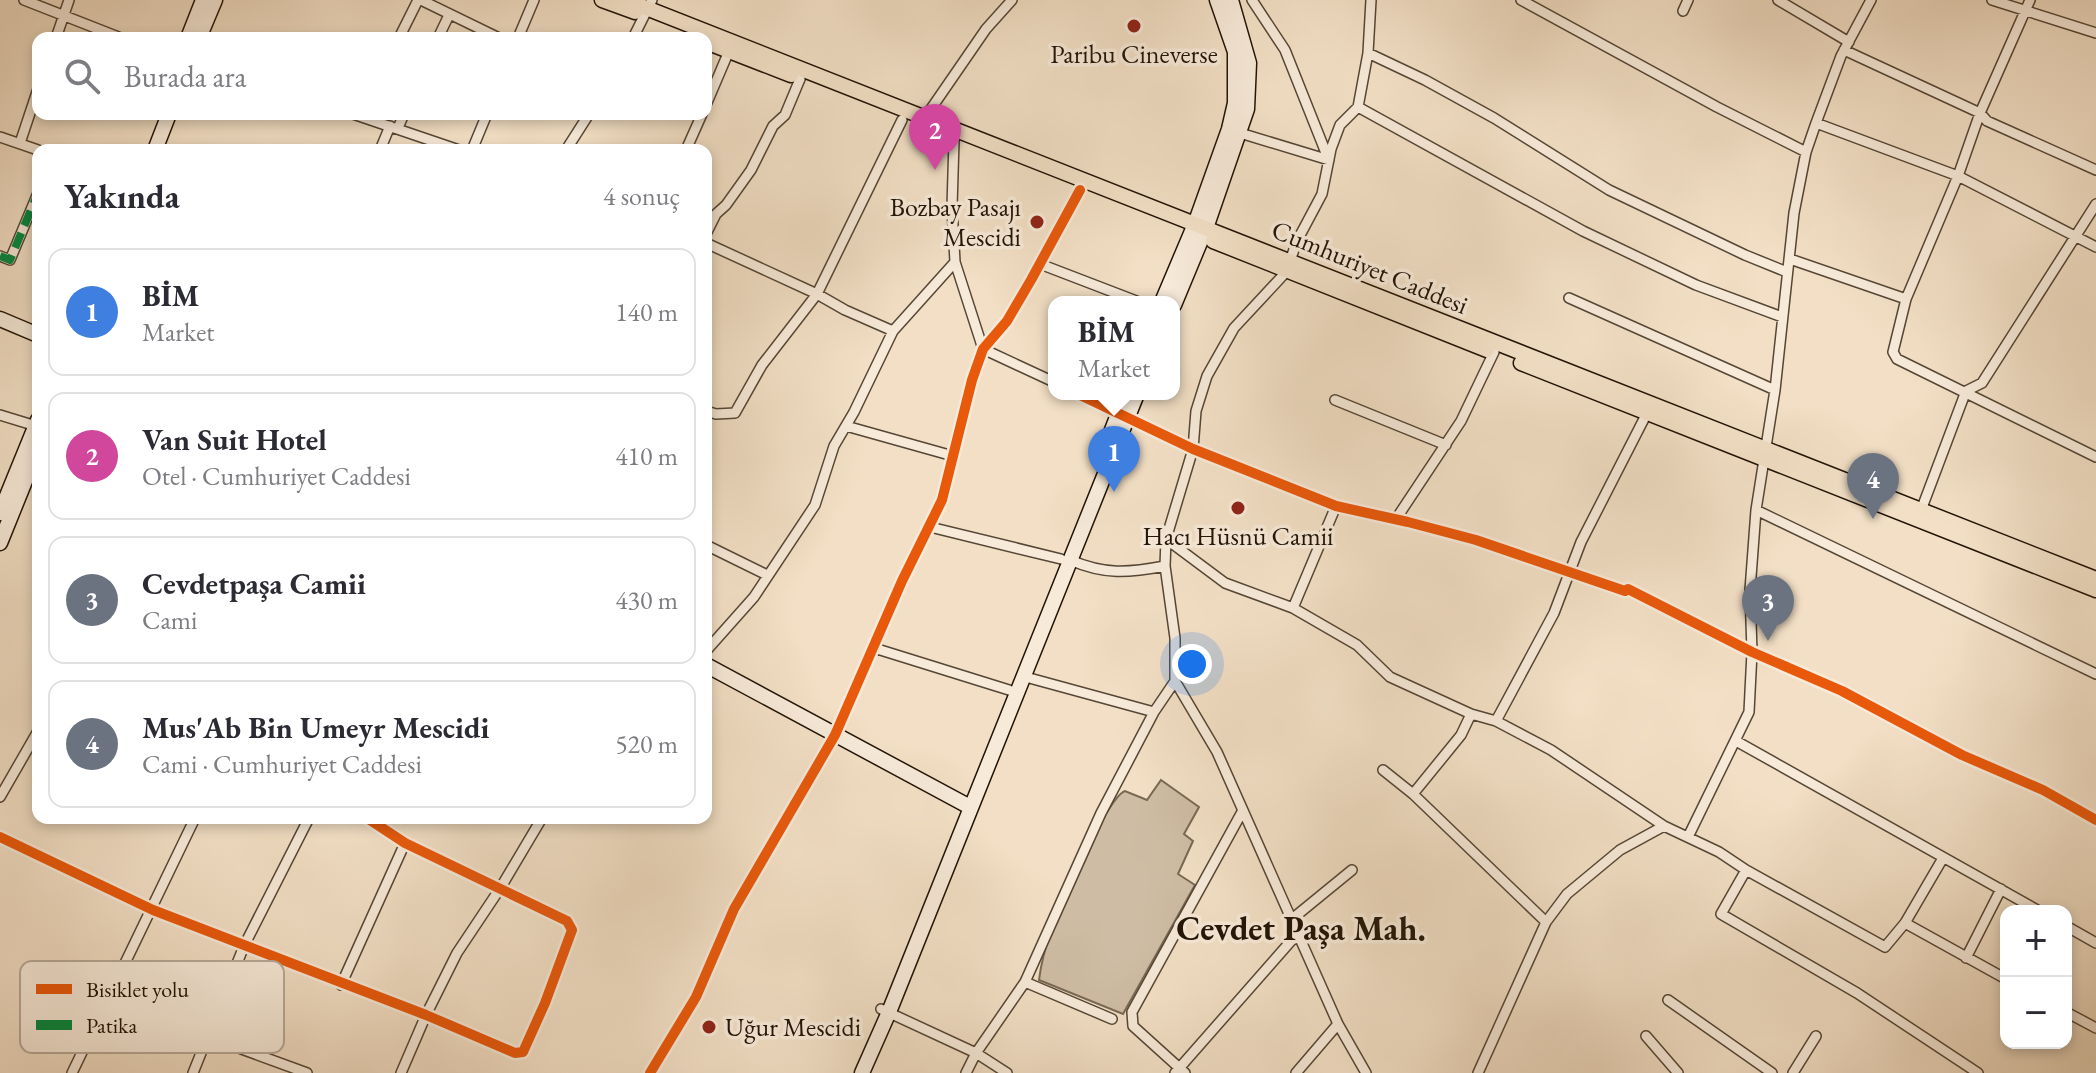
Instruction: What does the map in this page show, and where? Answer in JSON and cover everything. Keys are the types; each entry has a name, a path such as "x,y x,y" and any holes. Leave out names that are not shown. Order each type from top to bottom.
{"main road":[{"name":"Cumhuriyet Caddesi","path":"602,0 648,8 687,32"},
{"name":"Cumhuriyet Caddesi","path":"626,0 708,32"},
{"name":"Cumhuriyet Caddesi","path":"712,34 1765,455 2096,579"},
{"name":"Cumhuriyet Caddesi","path":"712,44 1080,190 1198,230"},
{"name":"Cumhuriyet Caddesi","path":"1288,266 1647,413 1765,455"},
{"name":"Cumhuriyet Caddesi","path":"1919,515 2096,590"}],"street":[{"path":"24,0 106,32"},
{"path":"58,32 69,0"},
{"path":"190,32 203,0"},
{"path":"202,32 215,0"},
{"path":"402,32 419,0 486,32"},
{"path":"521,32 534,0"},
{"path":"924,119 986,29 1012,0"},
{"path":"1177,296 1229,129 1236,93 1235,52 1217,0"},
{"path":"1165,296 1240,133 1249,94 1249,63 1231,0"},
{"path":"1252,0 1285,50 1329,160"},
{"path":"1366,1073 1338,1024 1217,752 1175,681 1175,638 1165,566 1166,539 1193,449 1196,411 1207,376 1234,328 1288,266 1297,241 1322,194 1340,125 1358,107 1368,53 1371,0"},
{"path":"1521,0 1806,152"},
{"path":"1683,11 1688,0"},
{"path":"1778,0 1846,46 1980,113 1987,121 2096,170"},
{"path":"1688,837 1749,712 1752,652 1750,590 1756,510 1775,390 1794,213 1806,152 1816,123 1846,46 1871,0"},
{"path":"1992,0 2096,33"},
{"path":"2030,0 1980,113 1958,176 1906,299 1894,344 1894,356 2095,454"},
{"path":"636,32 648,8"},
{"path":"441,32 449,15"},
{"path":"712,91 729,51"},
{"path":"1368,53 1494,118 1609,190 1787,272"},
{"path":"712,222 751,170 773,126 785,115 800,79"},
{"path":"20,143 32,107"},
{"path":"1358,107 1583,231 1696,285 1782,317"},
{"path":"147,144 157,120"},
{"path":"157,144 167,120"},
{"path":"373,120 442,144"},
{"path":"384,144 399,120"},
{"path":"474,144 484,120"},
{"path":"570,144 585,120"},
{"path":"689,144 699,120"},
{"path":"712,413 735,413 762,365 817,294 902,120"},
{"path":"1816,123 1958,176 2096,247"},
{"path":"1240,133 1329,160"},
{"path":"0,137 32,148"},
{"path":"954,140 952,207 955,262 983,349 1048,379"},
{"path":"650,1073 696,997 734,909 833,738 902,581 942,500 972,380 983,349 1007,321 1080,190"},
{"path":"1919,515 1966,391 1982,383 2096,204"},
{"path":"0,256 10,260 32,207"},
{"path":"712,246 893,331"},
{"path":"1790,259 1906,299"},
{"path":"712,644 754,597 815,505 834,446 893,331 955,262"},
{"path":"1040,264 1123,296"},
{"path":"1569,298 1775,390"},
{"path":"0,321 32,334"},
{"path":"1396,519 1446,445 1481,383 1494,352"},
{"path":"1090,400 1193,449 1336,506 1476,540 1569,573 1625,591 1628,589 1752,652 1842,691 1962,755 2043,790 2096,820"},
{"path":"1123,416 1125,400"},
{"path":"965,809 1022,676 1123,416 1133,400"},
{"path":"1335,400 1446,445"},
{"path":"1496,721 1535,652 1554,613 1581,542 1647,413"},
{"path":"0,415 32,422"},
{"path":"846,426 953,456"},
{"path":"0,513 32,435"},
{"path":"0,543 32,473"},
{"path":"1293,608 1336,506"},
{"path":"1756,510 2096,674"},
{"path":"930,527 1066,559 1100,571 1131,573 1165,566"},
{"path":"1166,539 1225,583 1293,608 1357,645 1390,677 1471,714 1496,721 1551,750 1664,826 1719,852 1885,947 1905,923 1943,858"},
{"path":"712,548 767,575"},
{"path":"862,1073 1009,690 1066,559"},
{"path":"874,648 1009,690"},
{"path":"712,668 833,738"},
{"path":"712,675 965,809"},
{"path":"1022,676 1154,712"},
{"path":"966,1073 976,1053 1025,982 1101,813 1154,712 1175,681"},
{"path":"1413,794 1461,735 1471,714"},
{"path":"0,797 32,741"},
{"path":"1736,741 2029,905"},
{"path":"1383,770 1413,794 1546,922"},
{"path":"1242,812 1132,1012 1133,1026 1180,1071 1298,933"},
{"path":"128,961 192,824"},
{"path":"238,961 306,824"},
{"path":"284,962 426,1015 515,1053 523,1052 572,930 567,921 405,843 376,824"},
{"path":"401,1073 457,953 539,824"},
{"path":"1478,1073 1546,922 1567,894 1609,859 1664,826"},
{"path":"0,837 153,910 281,961"},
{"path":"341,985 405,843"},
{"path":"1292,919 1352,870"},
{"path":"1746,870 1721,914 1857,993 1978,1073"},
{"path":"1966,958 2001,889"},
{"path":"1905,923 2002,977"},
{"path":"2072,929 2096,943"},
{"path":"1025,982 1112,1019"},
{"path":"1668,1000 1772,1073"},
{"path":"885,1011 976,1053 1007,1073"},
{"path":"852,1073 885,1011"},
{"path":"2072,1015 2096,1028"},
{"path":"1296,1073 1338,1024"},
{"path":"1646,1036 1678,1073"},
{"path":"1793,1073 1816,1036"},
{"path":"72,1073 82,1053"},
{"path":"193,1073 200,1053"},
{"path":"252,1053 307,1073"},
{"path":"1957,1073 1963,1062"}],"shaded area":[{"path":"1161,780 1199,807 1184,834 1193,841 1178,874 1195,885 1123,1014 1039,980 1056,920 1107,812 1125,791 1147,800"}],"marked path":[{"path":"0,256 10,260 32,207"}],"cycle path":[{"path":"650,1073 696,997 734,909 835,735 902,581 942,500 972,380 983,349 1007,321 1080,190"},
{"path":"1091,400 1193,449 1336,506 1476,540 1625,591 1628,589 1752,652 1842,691 1962,755 2043,790 2096,820"},
{"path":"0,837 153,910 426,1015 515,1053 523,1052 572,930 567,921 405,843 376,824"}],"place":[{"name":"Paribu Cineverse","path":"1134,26"},
{"name":"Van Suit Hotel","path":"935,170"},
{"name":"Bozbay Pasajı Mescidi","path":"1037,222"},
{"name":"BİM","path":"1114,492"},
{"name":"Hacı Hüsnü Camii","path":"1238,508"},
{"name":"Mus'Ab Bin Umeyr Mescidi","path":"1873,519"},
{"name":"Cevdetpaşa Camii","path":"1768,641"},
{"name":"Uğur Mescidi","path":"709,1027"}],"district":[{"name":"Cevdet Paşa Mah.","path":"1301,928"}]}
